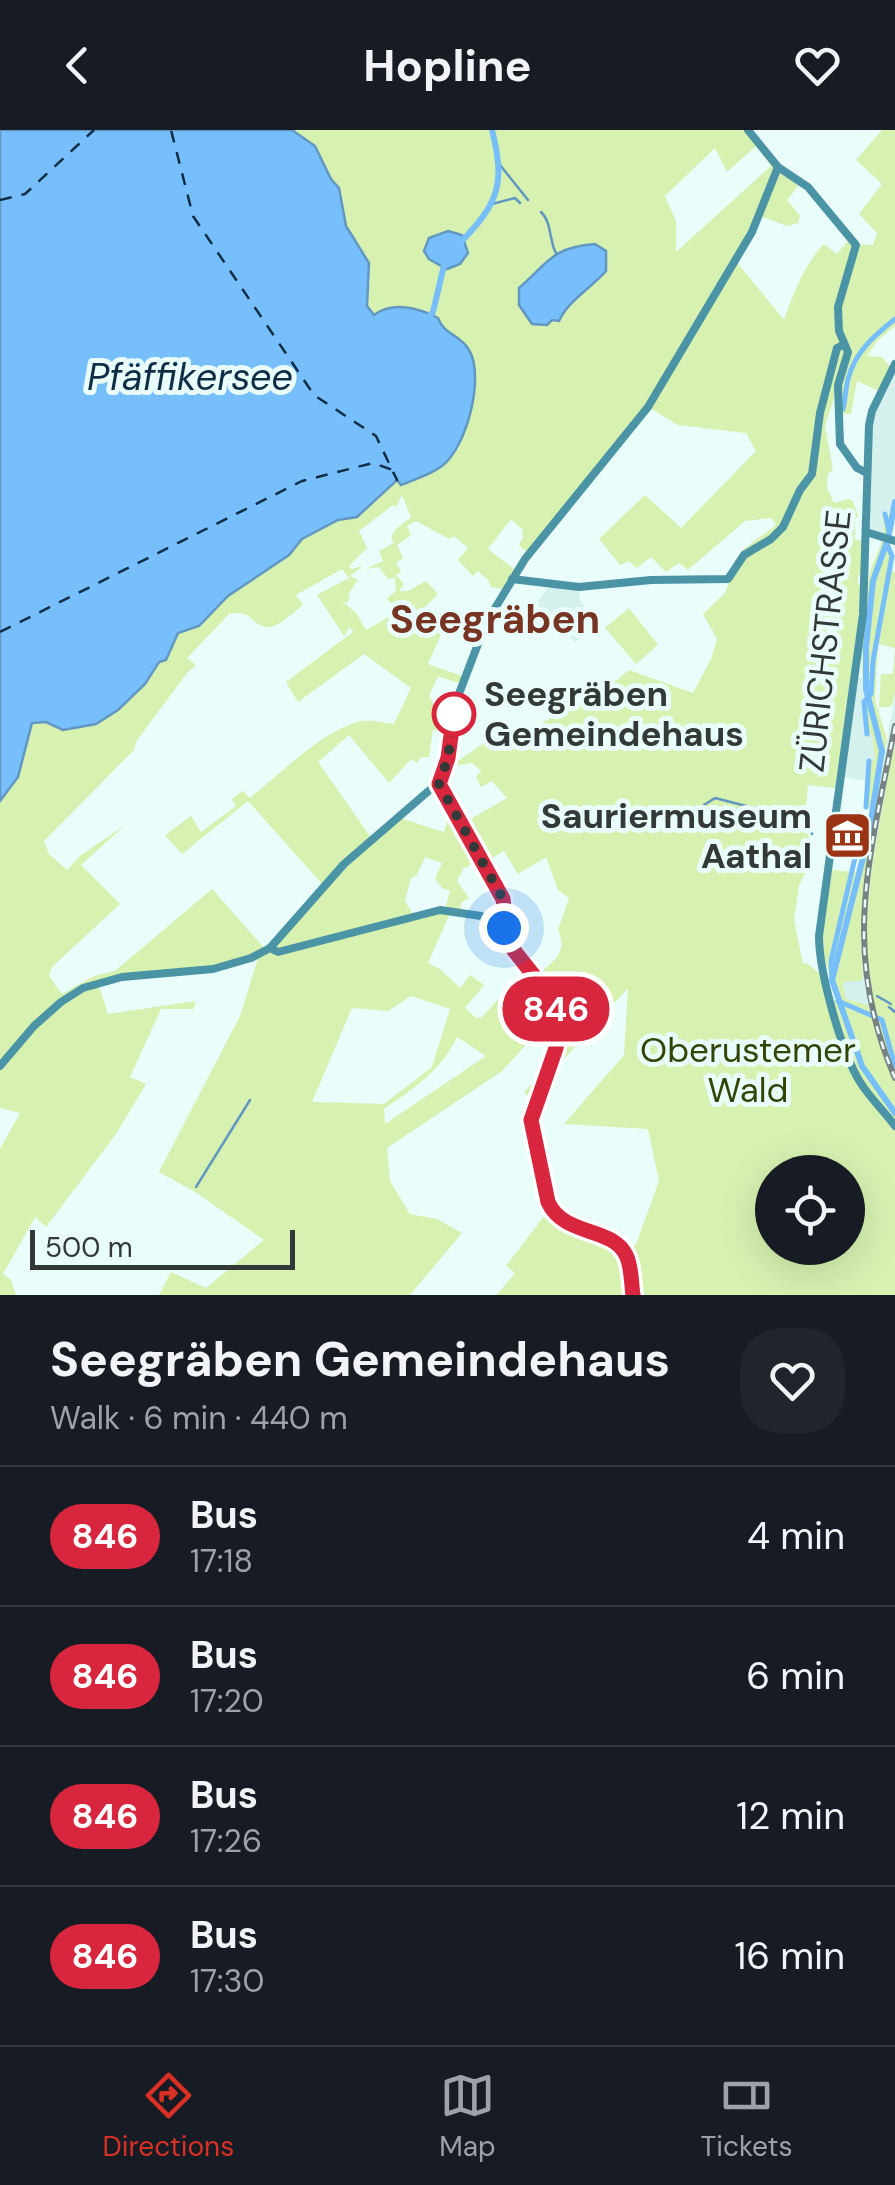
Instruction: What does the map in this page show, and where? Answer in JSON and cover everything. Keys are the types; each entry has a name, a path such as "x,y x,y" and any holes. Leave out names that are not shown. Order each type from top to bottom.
{"street":[{"path":"748,130 778,167 808,187 856,244 838,307 843,344 848,352 838,384 840,447 857,468 867,473"},
{"path":"0,1066 33,1027 66,998 98,983 122,977 213,969 270,948 344,864 439,782 448,758 455,706 484,628 512,579 632,430 672,368 752,232 778,167"},
{"path":"512,579 579,588 651,580 720,581 732,576 744,555 782,527 812,474 820,413 837,350 843,344"},
{"name":"ZÜRICHSTRASSE","path":"895,364 870,415 865,583 820,912 819,947 827,987 856,1075 895,1126"},
{"path":"866,532 895,541"},
{"path":"439,782 503,899 504,934"},
{"path":"270,948 278,952 440,910 481,916 504,934 550,996 559,1018 556,1048 531,1120 548,1202 566,1222 621,1247 629,1262 633,1295"}],"shaded area":[{"path":"895,364 895,498 889,514 882,515 884,536 866,532 869,421"},
{"path":"550,586 579,589 580,601 598,622 575,642 534,605"},
{"path":"856,677 862,678 867,734 872,733 875,761 869,762 868,781 844,777"},
{"path":"895,693 895,741 869,884 865,933 874,1016 895,1072 895,1082 868,1005 846,999 843,981 863,979 864,884"}],"green space":[{"name":"Oberustemer Wald","path":"292,130 748,130 766,153 801,182 787,200 800,216 798,223 787,226 760,216 736,261 784,320 805,270 824,244 837,254 852,236 857,244 873,245 877,233 859,214 882,184 856,160 882,130 895,130 895,326 867,356 882,357 892,369 881,392 857,381 851,414 839,414 835,395 825,426 833,469 828,474 827,488 834,503 853,501 858,516 855,540 866,541 865,575 858,575 858,585 863,585 835,788 808,785 804,827 812,842 794,920 803,964 820,974 828,1001 836,1001 819,936 832,870 856,872 865,842 859,839 861,826 868,826 872,809 865,804 869,761 875,760 872,734 866,734 863,702 863,619 869,576 882,540 882,515 889,514 895,498 889,570 895,572 895,648 878,644 875,700 887,739 864,884 863,980 843,982 846,999 868,1005 895,1082 895,1295 497,1295 515,1273 506,1266 551,1207 585,1231 624,1251 636,1244 659,1181 648,1129 564,1124 624,1055 628,988 545,1080 531,1120 521,1112 532,1100 524,1092 552,1056 557,1011 502,1071 387,1148 390,1181 410,1214 437,1219 462,1233 410,1295 159,1295 171,1272 206,1288 264,1240 197,1193 159,1172 240,1016 259,955 240,962 98,983 108,1014 195,1001 194,1009 161,1009 130,1077 146,1084 116,1134 46,1227 35,1217 3,1274 11,1280 16,1295 0,1295 0,1149 20,1113 0,1108 0,801 18,777 32,723 46,722 63,730 86,725 145,684 159,662 169,655 178,633 199,626 228,596 287,556 302,539 360,514 379,499 391,482 407,482 451,457 467,422 475,392 440,323 417,311 374,315 367,306 370,276 363,252 346,226 339,188 315,146","holes":["756,146 771,166 676,252 676,221 665,196 715,148 727,172","606,251 605,271 559,321 540,323 519,288 543,264","648,407 678,425 746,433 756,451 681,528 645,495 599,539 620,565 629,561 637,568 651,557 666,572 679,563 688,570 745,521 771,518 776,525 741,551 725,593 703,614 717,639 693,693 629,670 586,705 583,701 490,750 484,743 455,763 464,693 457,699 453,716 435,706 429,696 438,676 462,684 465,677 428,664 443,630 421,611 438,594 426,581 408,591 399,591 404,584 396,575 401,572 396,563 403,558 397,545 411,535 407,526 416,521 449,539 454,536 468,548 458,560 473,576 478,571 491,587 503,589 515,570 488,549 511,519 522,529 519,545 529,554","402,495 411,517 396,529 391,537 394,543 379,551 383,561 365,569 379,567 388,579 395,578 396,591 387,598 395,609 366,630 356,613 342,601 347,603 358,580 350,576 363,566 349,566 367,548 359,531 393,505 396,507","342,569 349,578 317,595 344,636 350,627 353,632 286,682 298,702 364,654 411,688 394,724 366,721 333,733 250,798 243,791 232,799 236,806 201,832 191,816 165,835 182,854 248,801 323,885 266,950 212,889 115,971 94,976 62,994 49,976 52,967 120,904 81,865 125,825 80,856 67,870 49,854 44,841 134,750 137,740 196,665 187,658 229,614 247,615 262,626 271,627 303,605 296,595","433,730 449,731 445,767 472,763 481,771 476,777 481,787 492,781 507,798 462,824 455,812 449,815 444,832 400,818 372,839 318,762 349,735 389,783 411,759 417,763 421,757 429,757","504,851 518,874 546,857 558,890 569,898 558,930 560,951 535,977 544,989 531,1005 519,997 523,990 514,982 482,1017 476,1018 465,1008 484,985 470,975 460,988 428,963 451,911 461,912 461,903 469,898 457,881 464,867 478,855 483,863","425,857 442,863 435,879 450,891 445,909 413,914 405,901 411,878 417,875","411,996 450,1009 432,1067 384,1104 312,1102 352,1008 388,1011","457,1037 486,1056 385,1124 384,1109 426,1078"]},
{"path":"629,608 658,645 636,664 605,628"},
{"path":"895,648 895,693 891,707 879,707 881,674 893,674"},
{"path":"895,745 895,1072 874,1009 867,917 874,854"}],"water":[{"name":"Pfäffikersee","path":"0,130 292,130 315,146 339,188 346,226 369,263 367,306 374,315 389,308 406,308 438,318 469,350 475,376 466,428 442,466 401,485 397,480 357,517 338,520 302,539 289,555 228,596 199,626 178,633 166,660 159,662 145,684 118,710 96,724 63,730 46,722 32,723 18,777 0,801"},
{"path":"448,231 462,235 468,253 460,264 447,269 429,259 424,251 429,238"},
{"path":"595,244 606,251 606,271 559,321 532,324 519,305 519,288 560,253"}],"waterway":[{"path":"459,244 483,217 495,193 498,165 492,130"},
{"path":"500,165 528,200"},
{"path":"492,204 515,198 520,203"},
{"path":"541,212 556,253"},
{"path":"426,320 433,312 445,261"},
{"path":"843,409 856,359 895,319"},
{"path":"889,534 895,502"},
{"path":"885,514 889,532"},
{"path":"887,541 873,581 866,647 866,689 882,751 868,838 832,980 862,1066 895,1113"},
{"path":"867,734 864,702 871,694 892,556 887,544"},
{"path":"866,807 869,761"},
{"path":"704,805 715,798 785,816 797,810 804,815 812,834"},
{"path":"832,980 831,961 858,845"},
{"path":"877,996 891,1004"},
{"path":"838,1001 882,1020 895,1066"},
{"path":"889,1007 895,1012"},
{"path":"196,1187 250,1100"}],"ferry route":[{"path":"0,200 25,194 94,130"},
{"path":"0,632 302,481 373,463 393,470 397,480 376,436 314,395 193,216 171,130"}],"railway":[{"path":"895,726 870,861 864,945 878,1031 895,1078"}],"bus line":[{"name":"846","path":"455,706 448,758 439,784 503,899 508,943 550,996 559,1018 556,1048 531,1120 548,1202 566,1222 621,1247 629,1262 633,1295"}],"place":[{"name":"Seegräben Gemeindehaus","path":"454,714"},
{"name":"Sauriermuseum Aathal","path":"847,836"}],"district":[{"name":"Seegräben","path":"495,619"}],"route":[{"path":"454,714 448,758 439,784 503,899 504,928"}]}
